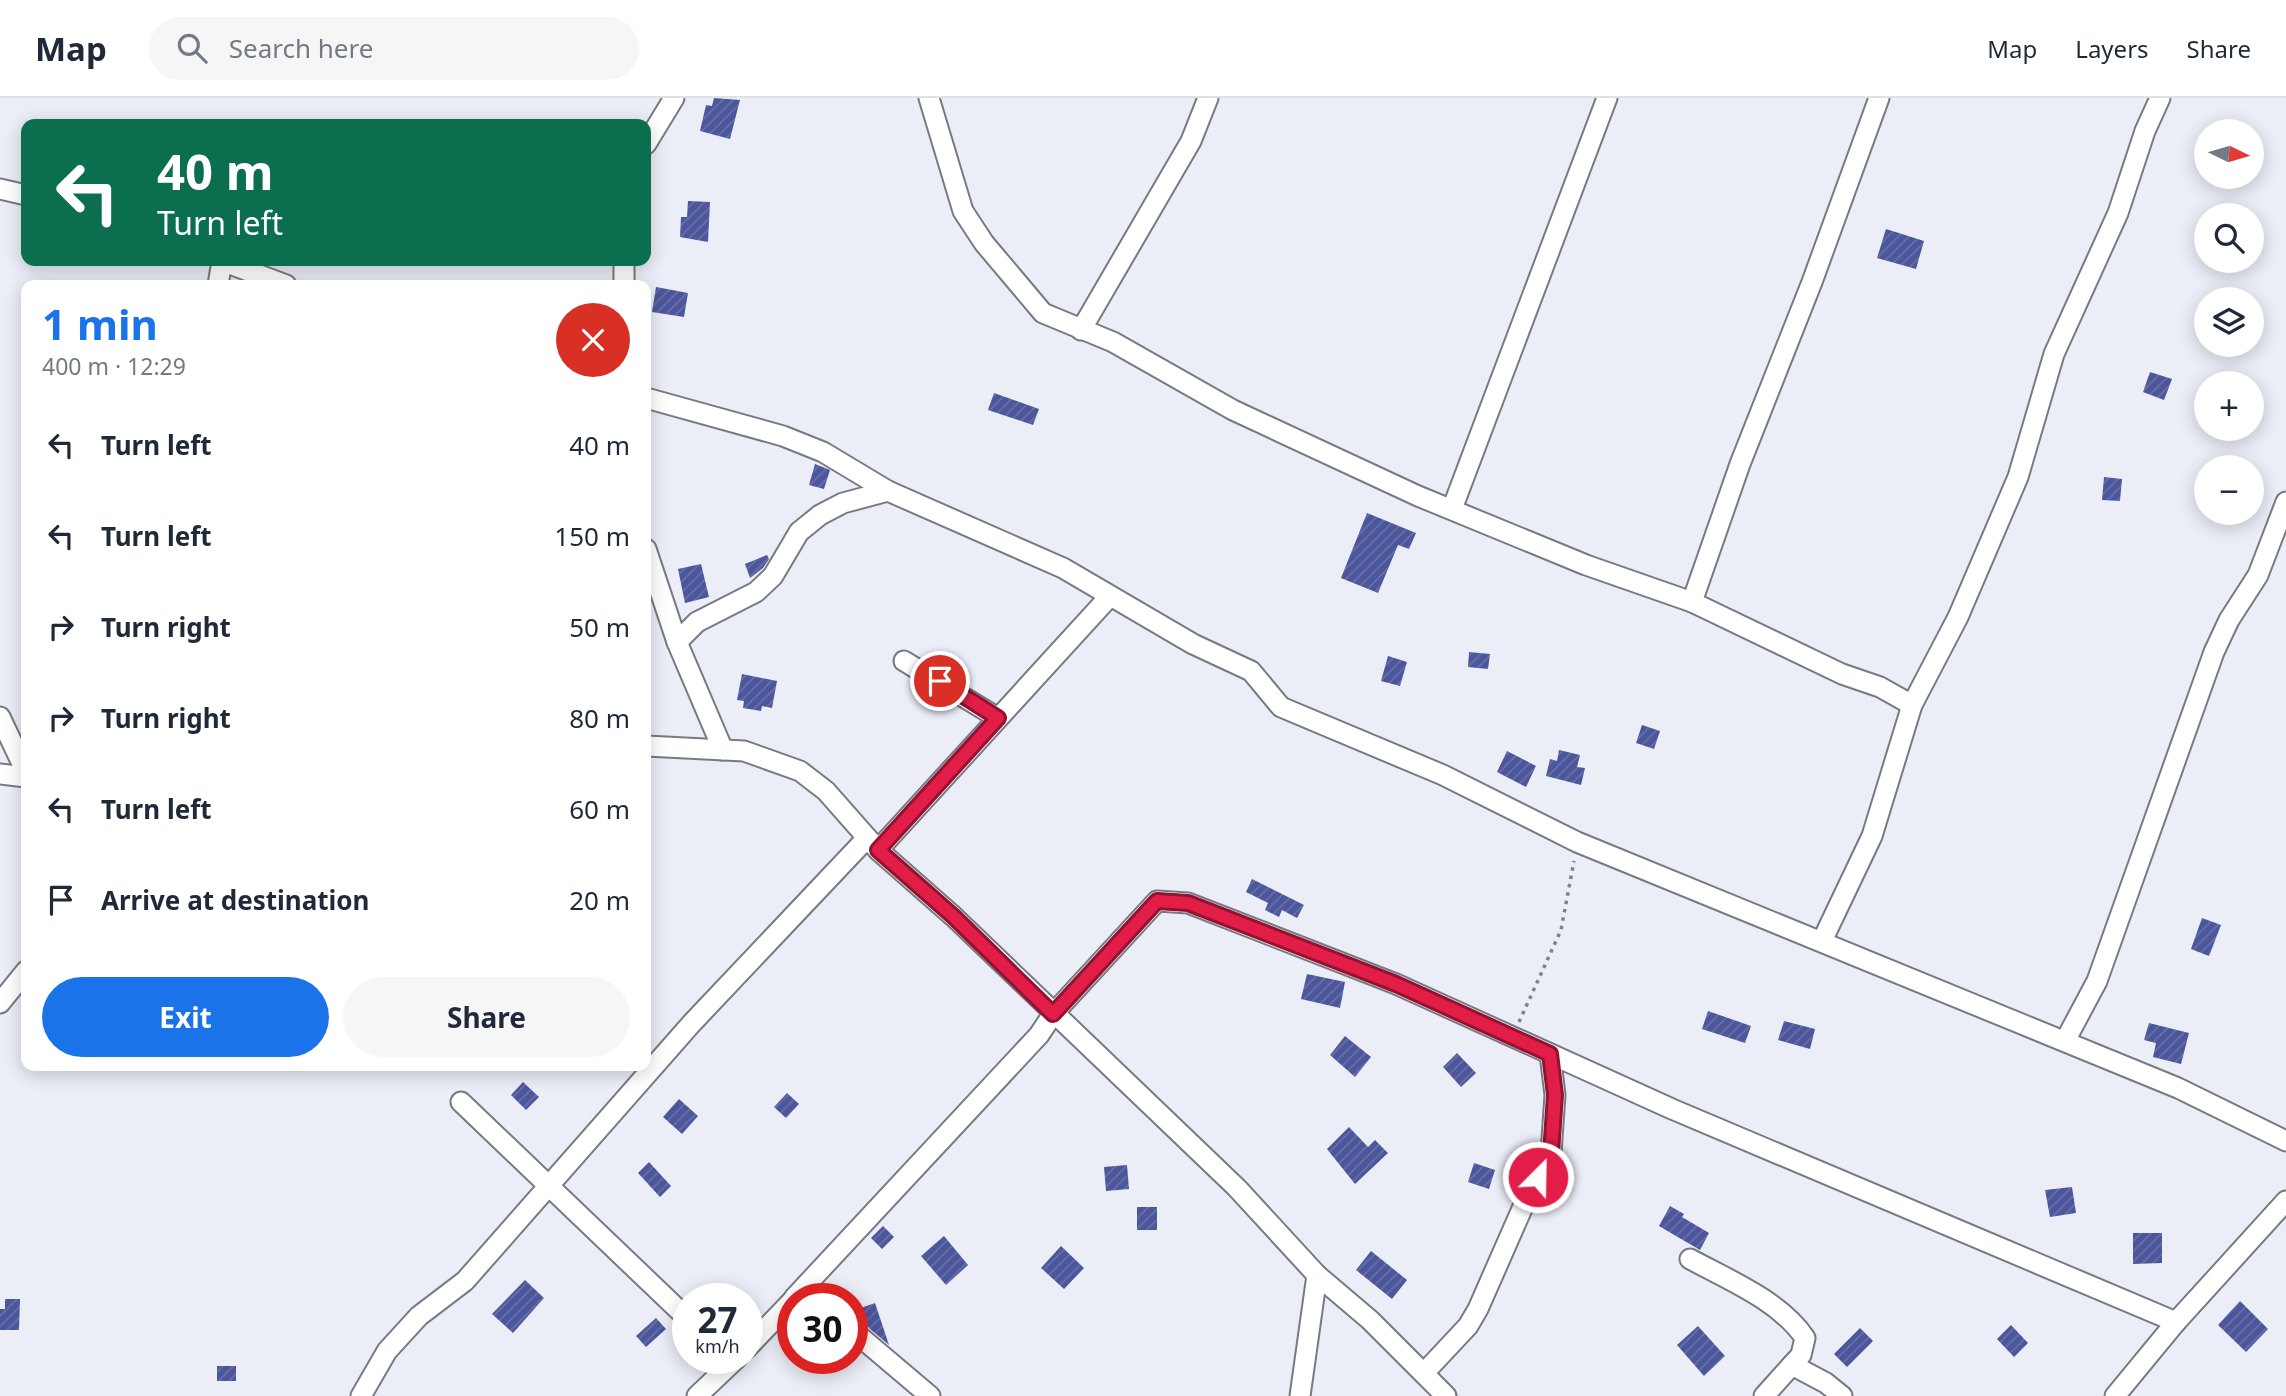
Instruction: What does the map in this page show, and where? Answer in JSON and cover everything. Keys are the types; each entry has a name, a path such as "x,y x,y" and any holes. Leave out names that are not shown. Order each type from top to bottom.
{"street":[{"path":"651,136 674,98"},
{"path":"929,98 955,189 972,228 1043,313 1152,361 1233,410 1452,509 1586,565 1692,602 1842,674 1880,687 1912,705"},
{"path":"1082,330 1191,141 1208,98"},
{"path":"1452,509 1607,98"},
{"path":"1692,602 1740,464 1880,98"},
{"path":"1822,942 1872,836 1912,705 1958,617 2018,477 2054,354 2118,213 2144,131 2160,98"},
{"path":"0,188 21,194"},
{"path":"235,266 273,280"},
{"path":"651,399 783,436 823,452 888,491 1063,568 1194,644 1251,671 1281,707 1443,775 1577,842 2178,1088 2284,1138"},
{"path":"677,642 697,622 756,592 773,576 799,533 820,515 843,503 888,491"},
{"path":"2065,1041 2097,981 2214,652 2229,620 2258,575 2286,502"},
{"path":"651,564 677,642 723,750"},
{"path":"651,1069 692,1023 998,718 1110,596"},
{"path":"904,661 998,718"},
{"path":"0,717 21,761"},
{"path":"651,746 723,750 774,759 800,771 826,791 873,844 953,916 1237,1188 1317,1275 1446,1396"},
{"path":"0,774 21,776"},
{"path":"813,1283 1031,1043 1053,1014 1137,920 1157,901 1167,900 1188,903 1396,984 1585,1070 2175,1322"},
{"path":"0,1003 21,977"},
{"path":"1424,1373 1468,1326 1478,1309 1525,1202 1551,1153 1555,1095 1550,1054"},
{"path":"1555,1095 1585,1070"},
{"path":"361,1396 387,1351 419,1316 465,1281 547,1184 649,1071"},
{"path":"461,1102 672,1304"},
{"path":"2115,1396 2175,1322 2286,1200"},
{"path":"1690,1259 1744,1288 1797,1326 1805,1338 1804,1348 1792,1365 1764,1396"},
{"path":"1300,1396 1317,1275"},
{"path":"763,1333 777,1319"},
{"path":"868,1344 930,1396"},
{"path":"1792,1365 1826,1383 1842,1396"},
{"path":"697,1396 719,1374"}],"path":[{"path":"1513,1035 1561,930 1577,842"}],"building":[{"path":"714,98 740,100 730,139 700,131 706,105 712,106"},
{"path":"688,201 710,202 708,242 680,237 681,217 687,217"},
{"path":"1886,229 1924,241 1916,269 1877,258"},
{"path":"656,287 688,293 684,317 652,312"},
{"path":"2150,372 2172,379 2164,400 2143,392"},
{"path":"994,393 1039,409 1033,425 988,410"},
{"path":"815,464 830,470 824,489 809,485"},
{"path":"2104,477 2122,479 2120,501 2102,500"},
{"path":"1367,513 1416,533 1409,549 1398,545 1378,593 1341,578"},
{"path":"767,555 769,559 763,568 750,578 745,564"},
{"path":"701,564 709,597 685,603 678,569"},
{"path":"1469,652 1490,654 1488,669 1468,667"},
{"path":"1388,656 1407,662 1400,686 1381,681"},
{"path":"742,674 777,681 772,708 762,706 761,711 743,708 744,701 737,700"},
{"path":"1642,725 1660,731 1654,749 1636,743"},
{"path":"1559,750 1580,755 1577,767 1585,768 1581,785 1546,776 1550,759 1557,761"},
{"path":"1507,751 1536,766 1526,787 1497,772"},
{"path":"1252,879 1304,905 1297,918 1282,910 1279,917 1265,910 1268,903 1246,892"},
{"path":"2202,918 2221,925 2209,956 2191,949"},
{"path":"1307,974 1345,982 1340,1008 1301,999"},
{"path":"1708,1011 1751,1026 1745,1043 1702,1029"},
{"path":"1784,1021 1815,1029 1810,1049 1778,1040"},
{"path":"2149,1023 2189,1033 2181,1064 2153,1057 2156,1043 2144,1040"},
{"path":"1345,1036 1371,1057 1355,1077 1330,1055"},
{"path":"1457,1053 1476,1073 1461,1087 1443,1067"},
{"path":"523,1082 539,1097 526,1110 511,1095"},
{"path":"787,1093 799,1104 786,1118 774,1107"},
{"path":"679,1099 698,1116 682,1134 663,1117"},
{"path":"1349,1127 1368,1147 1375,1140 1388,1153 1355,1184 1327,1149"},
{"path":"649,1162 671,1186 660,1197 638,1173"},
{"path":"1474,1163 1495,1170 1489,1189 1468,1182"},
{"path":"1127,1165 1129,1189 1106,1191 1104,1167"},
{"path":"2072,1187 2076,1213 2050,1217 2045,1190"},
{"path":"1670,1206 1684,1214 1682,1217 1709,1233 1700,1250 1659,1226"},
{"path":"1137,1207 1157,1207 1157,1230 1137,1230"},
{"path":"883,1226 894,1237 882,1249 871,1238"},
{"path":"2133,1233 2162,1233 2162,1263 2133,1264"},
{"path":"944,1236 968,1265 946,1285 921,1256"},
{"path":"1061,1246 1084,1268 1064,1289 1041,1268"},
{"path":"1371,1251 1407,1280 1392,1299 1356,1270"},
{"path":"525,1280 544,1298 513,1333 492,1314"},
{"path":"5,1299 20,1299 19,1330 0,1330 0,1309 5,1309"},
{"path":"2240,1301 2268,1329 2246,1352 2218,1325"},
{"path":"875,1303 889,1345 868,1326 868,1305"},
{"path":"656,1318 666,1329 646,1347 636,1336"},
{"path":"2011,1325 2028,1343 2014,1357 1997,1339"},
{"path":"1698,1326 1725,1356 1704,1376 1677,1345"},
{"path":"1860,1328 1873,1341 1847,1367 1834,1354"},
{"path":"217,1366 236,1366 236,1381 217,1381"}],"route":[{"path":"940,681 998,718 878,850 953,916 1053,1014 1157,901 1188,903 1274,939 1396,984 1550,1054 1555,1095 1551,1153 1538,1177"}]}
